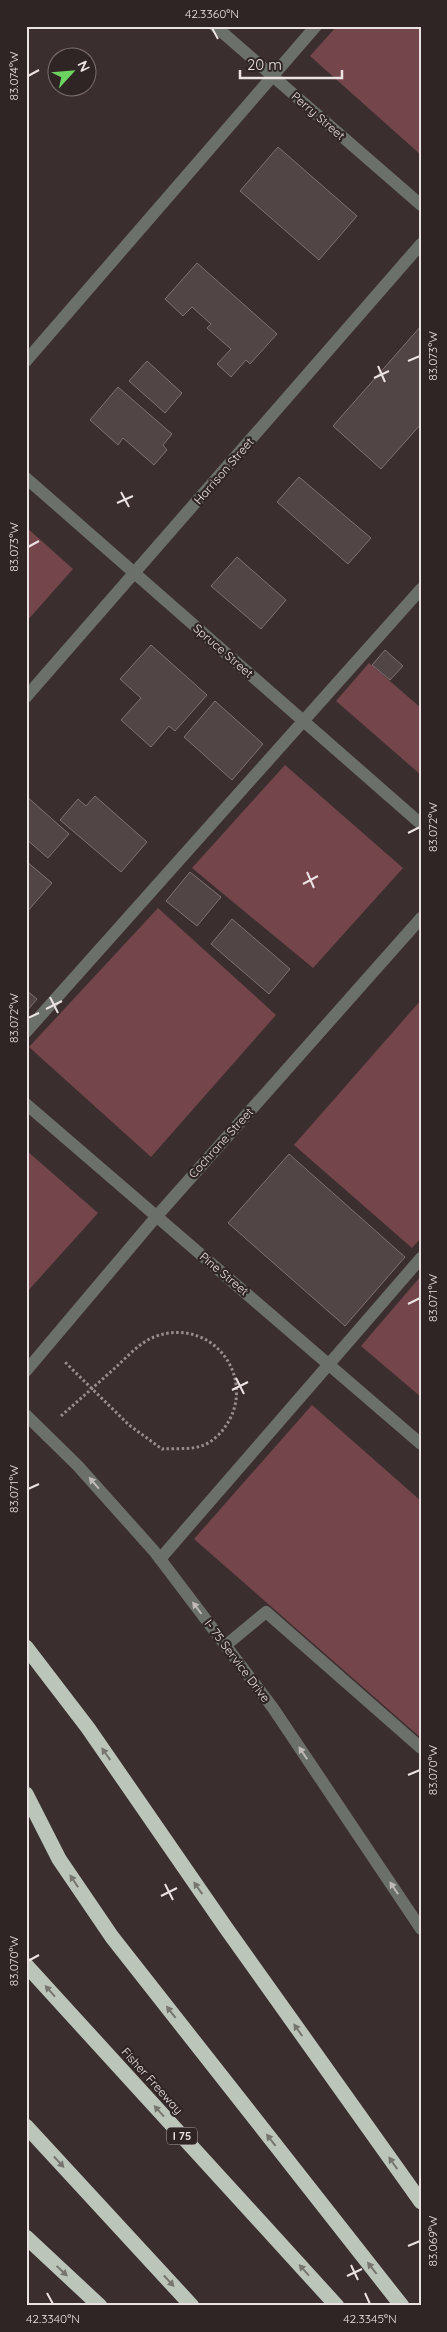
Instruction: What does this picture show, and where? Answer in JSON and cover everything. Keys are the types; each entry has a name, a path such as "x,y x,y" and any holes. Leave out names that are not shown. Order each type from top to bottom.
{"highway":[{"path":"26,1647 88,1728 226,1928 421,2202"},
{"path":"26,1794 59,1859 112,1937 402,2306"},
{"name":"Fisher Freeway","path":"26,1965 337,2306"},
{"path":"26,2126 192,2306"},
{"path":"26,2237 100,2306"}],"street":[{"name":"Perry Street","path":"215,26 421,205"},
{"path":"26,361 316,26"},
{"name":"Harrison Street","path":"26,697 421,244"},
{"name":"Spruce Street","path":"26,478 421,824"},
{"path":"26,1032 421,589"},
{"name":"Cochrane Street","path":"26,1371 156,1217 421,918"},
{"name":"Pine Street","path":"26,1104 421,1444"},
{"path":"160,1559 421,1258"},
{"name":"I- 75 Service Drive","path":"26,1415 78,1466 160,1559 273,1708 421,1929"},
{"path":"226,1646 266,1612 421,1748"}],"path":[{"path":"55,1420 106,1376 152,1338 170,1333 188,1333 208,1340 224,1353 235,1375 237,1396 229,1422 217,1437 201,1446 162,1449 129,1425 72,1369"}],"shaded area":[{"path":"337,26 421,26 421,155 310,56"},
{"path":"26,527 73,569 26,622"},
{"path":"369,663 421,708 421,775 336,701"},
{"path":"285,765 403,868 313,968 192,868"},
{"path":"158,908 276,1015 151,1157 29,1047"},
{"path":"421,1000 421,1238 412,1248 294,1145"},
{"path":"26,1150 98,1213 26,1293"},
{"path":"421,1276 421,1397 361,1346"},
{"path":"312,1405 421,1501 421,1738 194,1539"}],"building":[{"path":"278,147 357,216 319,260 240,191"},
{"path":"197,263 277,334 250,364 246,360 231,377 217,364 231,349 207,328 211,324 192,307 183,316 165,299"},
{"path":"421,326 421,424 381,469 333,426"},
{"path":"147,361 182,393 165,413 129,381"},
{"path":"118,387 172,434 163,445 167,450 154,465 123,438 118,445 90,420"},
{"path":"299,477 371,538 348,564 277,502"},
{"path":"237,557 286,600 261,629 211,586"},
{"path":"151,645 207,695 175,731 169,726 151,747 121,720 141,698 120,679"},
{"path":"385,650 403,666 390,680 372,665"},
{"path":"215,701 263,744 232,780 184,737"},
{"path":"26,796 69,834 48,858 26,839"},
{"path":"95,796 147,842 121,872 60,820 78,799 86,806"},
{"path":"26,861 52,883 26,913"},
{"path":"190,872 221,897 197,926 166,901"},
{"path":"232,919 290,969 269,994 211,944"},
{"path":"26,990 37,999 26,1012"},
{"path":"289,1154 405,1257 345,1326 228,1223"}]}
